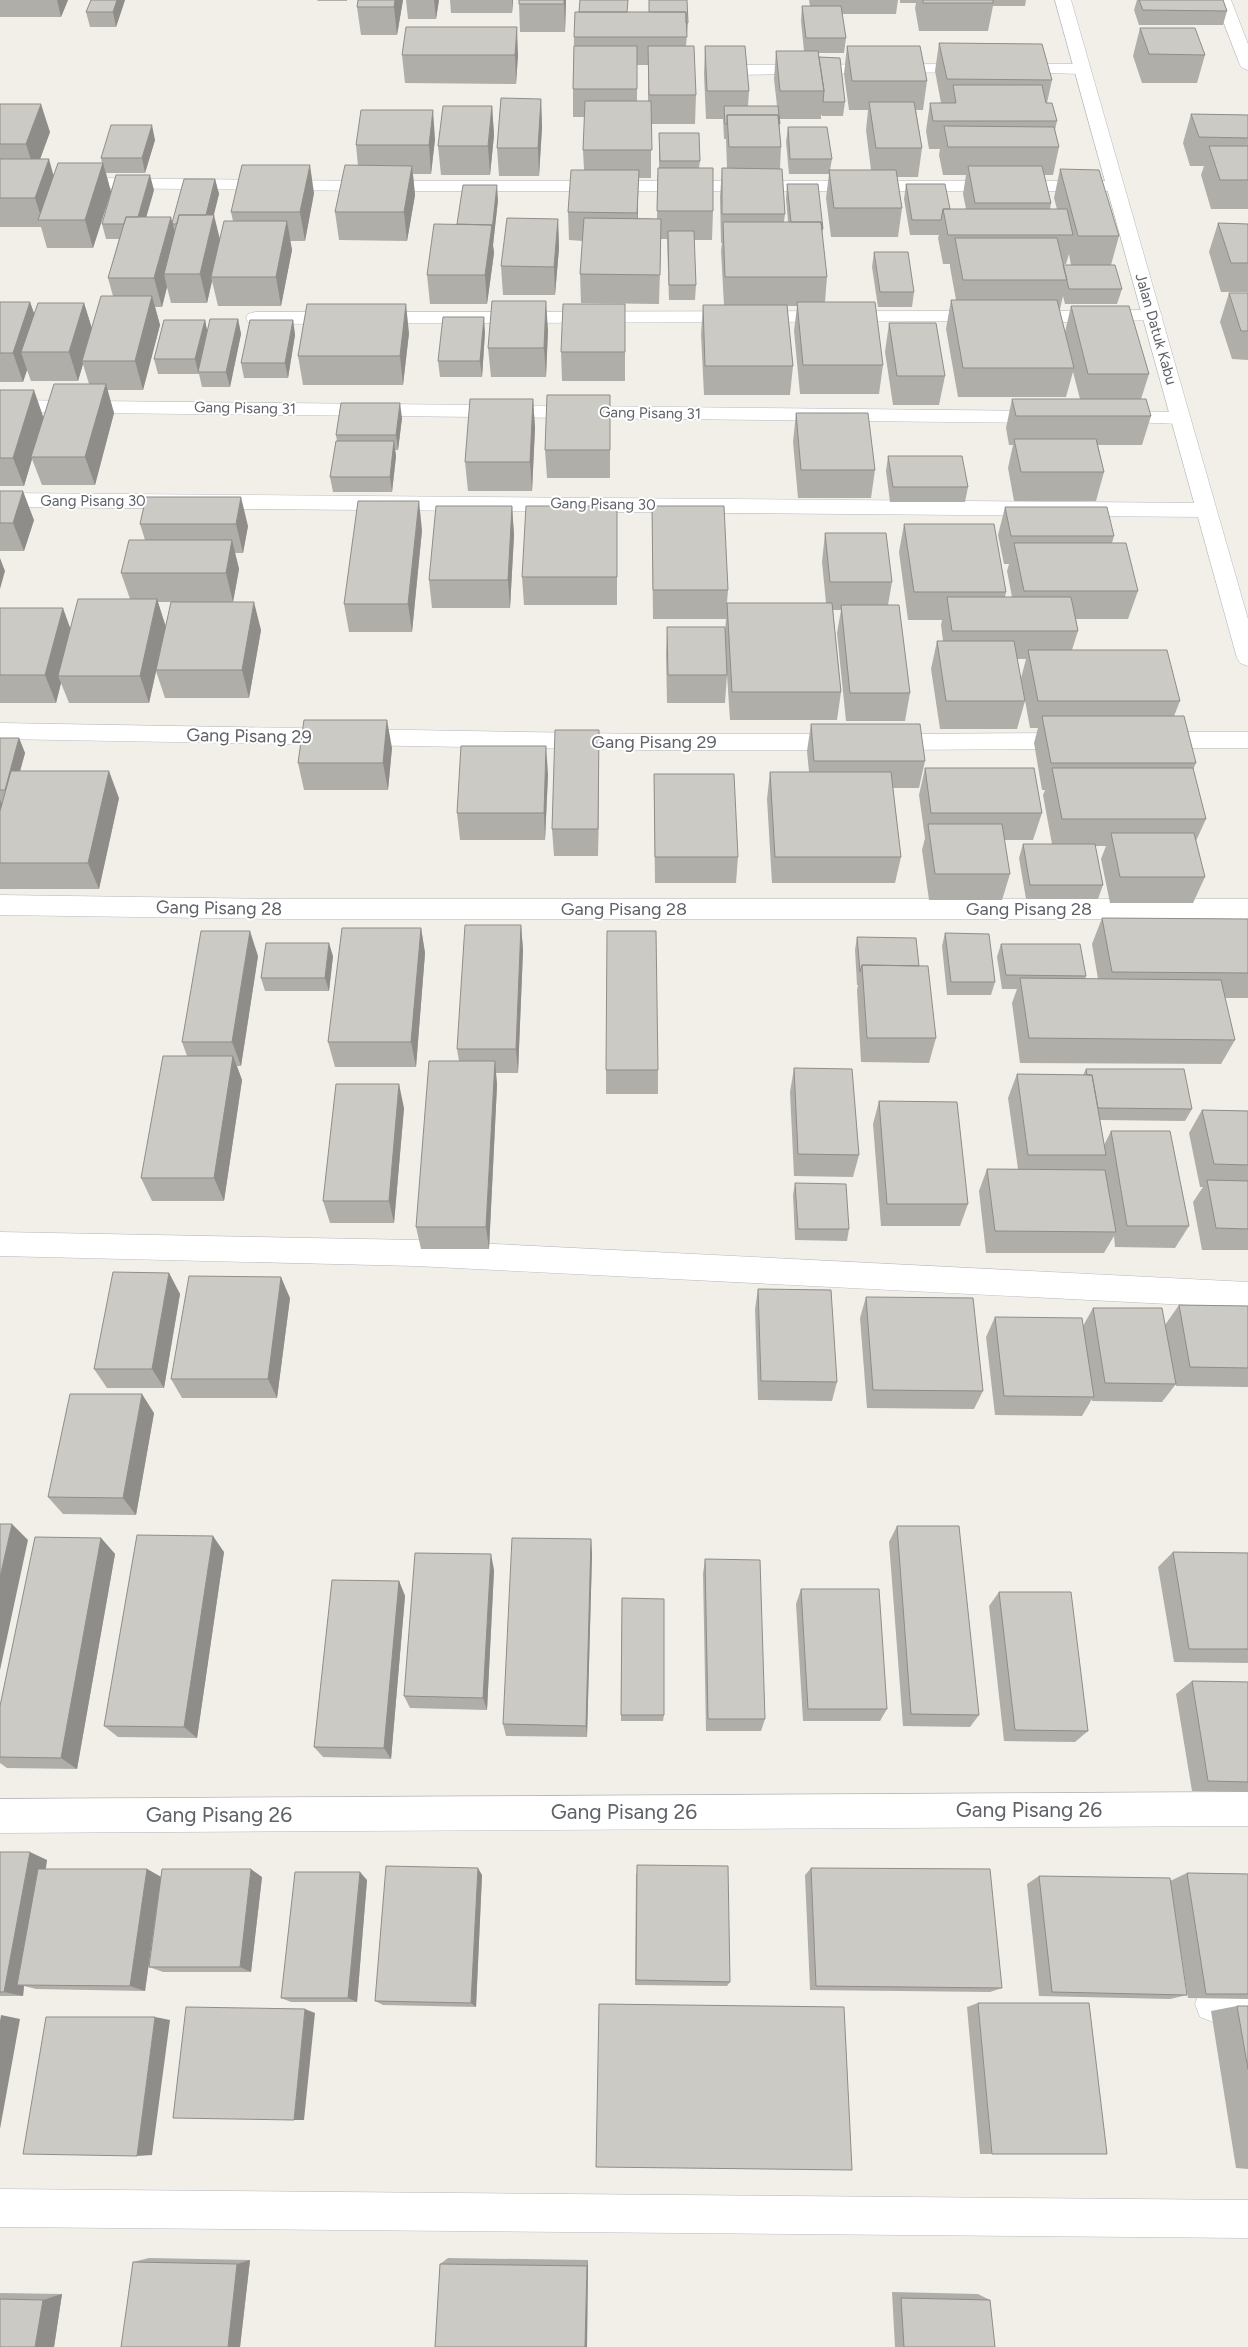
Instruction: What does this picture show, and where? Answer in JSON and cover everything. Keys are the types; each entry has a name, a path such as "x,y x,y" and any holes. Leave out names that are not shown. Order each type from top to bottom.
{"street":[{"name":"Jalan Datuk Kabu","path":"1063,0 1248,658"},
{"path":"1223,0 1248,65"},
{"path":"730,70 1082,69"},
{"path":"0,182 372,186 1114,186"},
{"path":"255,318 693,319 1152,316"},
{"name":"Gang Pisang 31","path":"0,406 1061,417"},
{"path":"1091,417 1180,418"},
{"name":"Gang Pisang 30","path":"0,500 1205,510"},
{"name":"Gang Pisang 29","path":"0,731 643,742 1089,741"},
{"path":"1129,741 1248,740"},
{"name":"Gang Pisang 28","path":"0,905 277,909 1248,909"},
{"path":"0,1244 416,1252 1248,1295"},
{"name":"Gang Pisang 26","path":"0,1816 1248,1809"},
{"path":"1213,2004 1248,2004"},
{"path":"0,2208 1248,2219"}],"building":[{"path":"91,0 117,0 113,12 86,12"},
{"path":"358,0 395,0 394,7 357,7"},
{"path":"519,0 564,0 564,4 519,4"},
{"path":"580,0 628,0 627,12 579,12"},
{"path":"649,0 687,0 688,23 686,23 686,12 649,12"},
{"path":"923,0 993,0 993,3 923,3"},
{"path":"1139,0 1223,0 1227,11 1143,10"},
{"path":"802,6 841,6 846,38 806,38"},
{"path":"575,12 686,12 687,37 574,37"},
{"path":"406,27 517,27 515,55 402,55"},
{"path":"1140,28 1195,28 1205,55 1149,54"},
{"path":"939,43 1042,44 1052,80 947,79"},
{"path":"574,46 637,46 637,89 573,89"},
{"path":"648,46 694,46 696,95 649,95"},
{"path":"705,46 745,46 749,91 707,91"},
{"path":"847,46 920,46 927,81 852,81"},
{"path":"776,51 818,51 824,91 780,91"},
{"path":"819,57 840,58 845,102 823,102 824,91"},
{"path":"953,85 1042,85 1046,103 1052,103 1057,121 933,121 930,103 956,103"},
{"path":"501,98 541,99 538,148 497,148"},
{"path":"585,101 651,101 652,150 583,150"},
{"path":"869,102 914,102 922,148 876,148"},
{"path":"0,104 41,104 26,144 0,144"},
{"path":"443,106 492,106 488,146 438,146"},
{"path":"724,106 778,106 780,124 778,115 727,115 727,124 725,124"},
{"path":"361,110 433,110 429,145 356,145"},
{"path":"1191,114 1248,115 1248,138 1199,137"},
{"path":"727,115 778,115 781,147 729,147"},
{"path":"111,125 152,125 142,158 101,158"},
{"path":"944,126 1054,127 1059,147 948,147"},
{"path":"788,127 827,127 832,159 790,159"},
{"path":"659,133 699,133 700,161 660,161"},
{"path":"1209,146 1248,146 1248,180 1220,180"},
{"path":"0,159 49,159 35,198 0,198"},
{"path":"58,163 103,163 85,220 38,220"},
{"path":"242,165 310,165 300,212 231,212"},
{"path":"345,165 412,166 404,212 335,212"},
{"path":"968,166 1042,166 1051,203 975,203"},
{"path":"658,168 713,168 713,211 657,211"},
{"path":"722,168 782,169 785,214 722,214"},
{"path":"1060,169 1099,170 1119,236 1078,236"},
{"path":"571,170 639,170 637,213 568,212"},
{"path":"829,170 896,170 902,208 834,208"},
{"path":"116,175 150,175 138,217 126,217 124,224 102,224"},
{"path":"184,179 215,179 206,215 179,215 177,224 173,224 172,223"},
{"path":"787,184 818,184 823,229 821,222 791,222"},
{"path":"906,184 945,184 950,209 943,209 941,220 912,220"},
{"path":"463,185 497,185 492,230 492,225 457,224"},
{"path":"943,209 1067,209 1073,235 948,235"},
{"path":"179,215 214,215 200,274 164,274"},
{"path":"126,217 171,217 154,278 108,278"},
{"path":"507,218 558,219 554,267 501,266"},
{"path":"584,218 661,219 660,275 580,274"},
{"path":"224,221 287,221 276,277 211,277"},
{"path":"723,222 821,222 827,277 725,277"},
{"path":"1218,223 1248,224 1248,263 1231,263"},
{"path":"434,224 492,225 485,275 427,275"},
{"path":"668,231 694,231 696,285 669,285"},
{"path":"955,238 1057,238 1067,280 963,280"},
{"path":"874,252 908,252 914,292 880,292"},
{"path":"1063,265 1115,265 1122,289 1069,289"},
{"path":"1229,293 1248,293 1248,331 1241,331"},
{"path":"101,296 152,296 135,361 82,361"},
{"path":"951,300 1057,300 1074,368 963,368"},
{"path":"492,301 546,301 544,348 488,348"},
{"path":"0,302 30,302 13,353 0,353"},
{"path":"797,302 875,302 883,365 803,365"},
{"path":"38,303 84,303 69,352 21,352"},
{"path":"307,304 406,304 400,356 298,356"},
{"path":"563,304 625,304 625,352 561,352"},
{"path":"703,305 787,305 793,366 705,366"},
{"path":"1071,306 1129,306 1149,374 1088,374"},
{"path":"443,317 484,317 480,361 438,361"},
{"path":"210,319 238,319 226,372 198,372"},
{"path":"164,320 205,320 195,359 154,359"},
{"path":"250,320 293,320 285,363 241,363"},
{"path":"889,323 936,323 945,376 897,376"},
{"path":"54,384 106,384 85,457 31,457"},
{"path":"0,390 34,390 13,458 0,458"},
{"path":"547,395 610,395 610,450 545,450"},
{"path":"470,399 533,399 530,462 465,462"},
{"path":"1012,399 1146,399 1151,416 1016,416"},
{"path":"341,403 400,403 396,435 336,435"},
{"path":"796,413 868,413 875,470 801,470"},
{"path":"1014,439 1096,439 1104,472 1021,472"},
{"path":"336,441 394,441 390,477 330,477"},
{"path":"888,456 962,456 968,487 893,487"},
{"path":"0,491 23,491 13,523 0,523"},
{"path":"146,497 241,497 236,524 140,524"},
{"path":"358,501 419,501 408,604 344,604"},
{"path":"436,506 512,506 508,580 429,580"},
{"path":"526,506 617,506 617,577 522,577"},
{"path":"652,506 724,506 728,590 653,590"},
{"path":"1005,507 1107,507 1114,536 1011,536"},
{"path":"904,524 994,524 1006,592 914,592"},
{"path":"825,533 886,533 892,582 830,582"},
{"path":"129,540 232,540 226,573 121,573"},
{"path":"1014,543 1126,543 1138,591 1024,591"},
{"path":"947,597 1071,597 1078,631 952,631"},
{"path":"78,599 157,599 140,676 58,676"},
{"path":"171,602 254,602 242,670 156,670"},
{"path":"727,603 832,603 841,692 732,692"},
{"path":"841,605 899,605 910,693 850,693"},
{"path":"0,608 63,608 45,675 0,675"},
{"path":"667,627 725,627 727,675 668,675"},
{"path":"937,641 1014,641 1025,701 946,701"},
{"path":"1028,650 1167,650 1180,701 1038,701"},
{"path":"1042,716 1184,716 1196,763 1051,763"},
{"path":"304,720 387,720 383,763 298,763"},
{"path":"811,724 920,724 925,761 814,761"},
{"path":"555,730 599,730 598,829 552,829"},
{"path":"0,738 19,738 5,790 0,790"},
{"path":"461,746 546,746 544,813 457,813"},
{"path":"925,768 1034,768 1042,813 931,813"},
{"path":"1052,768 1193,768 1206,819 1062,819"},
{"path":"11,771 109,771 88,863 0,863 0,811"},
{"path":"770,772 891,772 901,857 775,857"},
{"path":"654,774 734,774 738,857 655,857"},
{"path":"928,824 1002,824 1010,874 935,874"},
{"path":"1111,833 1194,833 1205,877 1120,877"},
{"path":"1023,844 1095,844 1103,885 1030,885"},
{"path":"1102,918 1248,919 1248,973 1112,972"},
{"path":"465,925 521,925 516,1049 457,1049"},
{"path":"342,928 421,928 411,1042 328,1042"},
{"path":"201,931 250,931 232,1042 182,1042"},
{"path":"607,931 656,931 658,1070 606,1070"},
{"path":"945,933 989,934 995,982 951,982"},
{"path":"857,937 916,938 919,966 862,965 860,972"},
{"path":"266,943 329,943 325,978 261,978"},
{"path":"1001,944 1080,944 1086,976 1006,975"},
{"path":"862,965 928,966 936,1038 867,1038"},
{"path":"1020,978 1221,980 1235,1040 1029,1038"},
{"path":"163,1056 233,1056 214,1178 141,1178"},
{"path":"429,1061 495,1061 486,1227 416,1227"},
{"path":"794,1068 852,1069 859,1155 798,1154"},
{"path":"1086,1069 1184,1069 1192,1109 1098,1108 1092,1075 1087,1075"},
{"path":"1017,1074 1092,1075 1106,1155 1028,1155"},
{"path":"336,1084 399,1084 389,1201 323,1201"},
{"path":"879,1101 957,1102 968,1204 887,1204"},
{"path":"1202,1110 1248,1111 1248,1165 1214,1164"},
{"path":"1111,1131 1170,1131 1189,1226 1127,1226"},
{"path":"987,1169 1105,1170 1116,1232 995,1231"},
{"path":"1207,1180 1248,1181 1248,1229 1216,1228"},
{"path":"795,1183 846,1184 849,1229 798,1229"},
{"path":"113,1272 169,1273 152,1369 94,1369"},
{"path":"189,1276 281,1277 268,1379 171,1379"},
{"path":"758,1289 831,1290 837,1382 761,1381"},
{"path":"866,1297 973,1298 983,1391 873,1390"},
{"path":"1179,1305 1248,1306 1248,1368 1190,1367"},
{"path":"1093,1308 1162,1308 1176,1384 1105,1383"},
{"path":"995,1317 1082,1318 1094,1397 1004,1396"},
{"path":"70,1394 142,1394 123,1498 48,1497"},
{"path":"0,1524 12,1524 0,1577"},
{"path":"897,1526 959,1526 979,1715 911,1714"},
{"path":"137,1535 213,1536 184,1727 104,1726"},
{"path":"35,1537 101,1538 61,1758 0,1757 0,1706"},
{"path":"512,1538 591,1539 586,1726 503,1724"},
{"path":"1173,1552 1248,1553 1248,1649 1189,1649"},
{"path":"415,1553 491,1554 483,1698 404,1696"},
{"path":"705,1559 760,1560 765,1719 708,1719"},
{"path":"332,1580 399,1581 384,1748 314,1747"},
{"path":"801,1589 879,1589 887,1709 808,1709"},
{"path":"999,1592 1071,1592 1088,1731 1015,1730"},
{"path":"622,1598 664,1599 664,1715 621,1715"},
{"path":"1192,1681 1248,1682 1248,1782 1208,1781"},
{"path":"0,1852 30,1852 4,1992 0,1992"},
{"path":"637,1865 728,1866 730,1982 636,1980"},
{"path":"386,1866 478,1868 471,2003 375,2001"},
{"path":"811,1868 990,1869 1002,1988 816,1986"},
{"path":"38,1869 147,1869 130,1986 17,1985"},
{"path":"162,1869 251,1869 240,1967 149,1967"},
{"path":"295,1872 360,1872 348,1998 281,1998"},
{"path":"1187,1873 1248,1874 1248,1994 1206,1994"},
{"path":"1039,1876 1170,1878 1187,1995 1052,1992"},
{"path":"978,2003 1089,2003 1107,2154 992,2154"},
{"path":"599,2004 844,2007 852,2170 596,2167"},
{"path":"1237,2006 1248,2006 1248,2069"},
{"path":"186,2007 305,2009 294,2120 173,2118"},
{"path":"46,2017 155,2017 137,2156 23,2154"},
{"path":"133,2262 237,2264 228,2347 121,2347"},
{"path":"440,2264 587,2266 585,2347 435,2347"},
{"path":"901,2298 990,2300 995,2347 904,2347"},
{"path":"0,2299 43,2300 35,2347 0,2347"}]}
